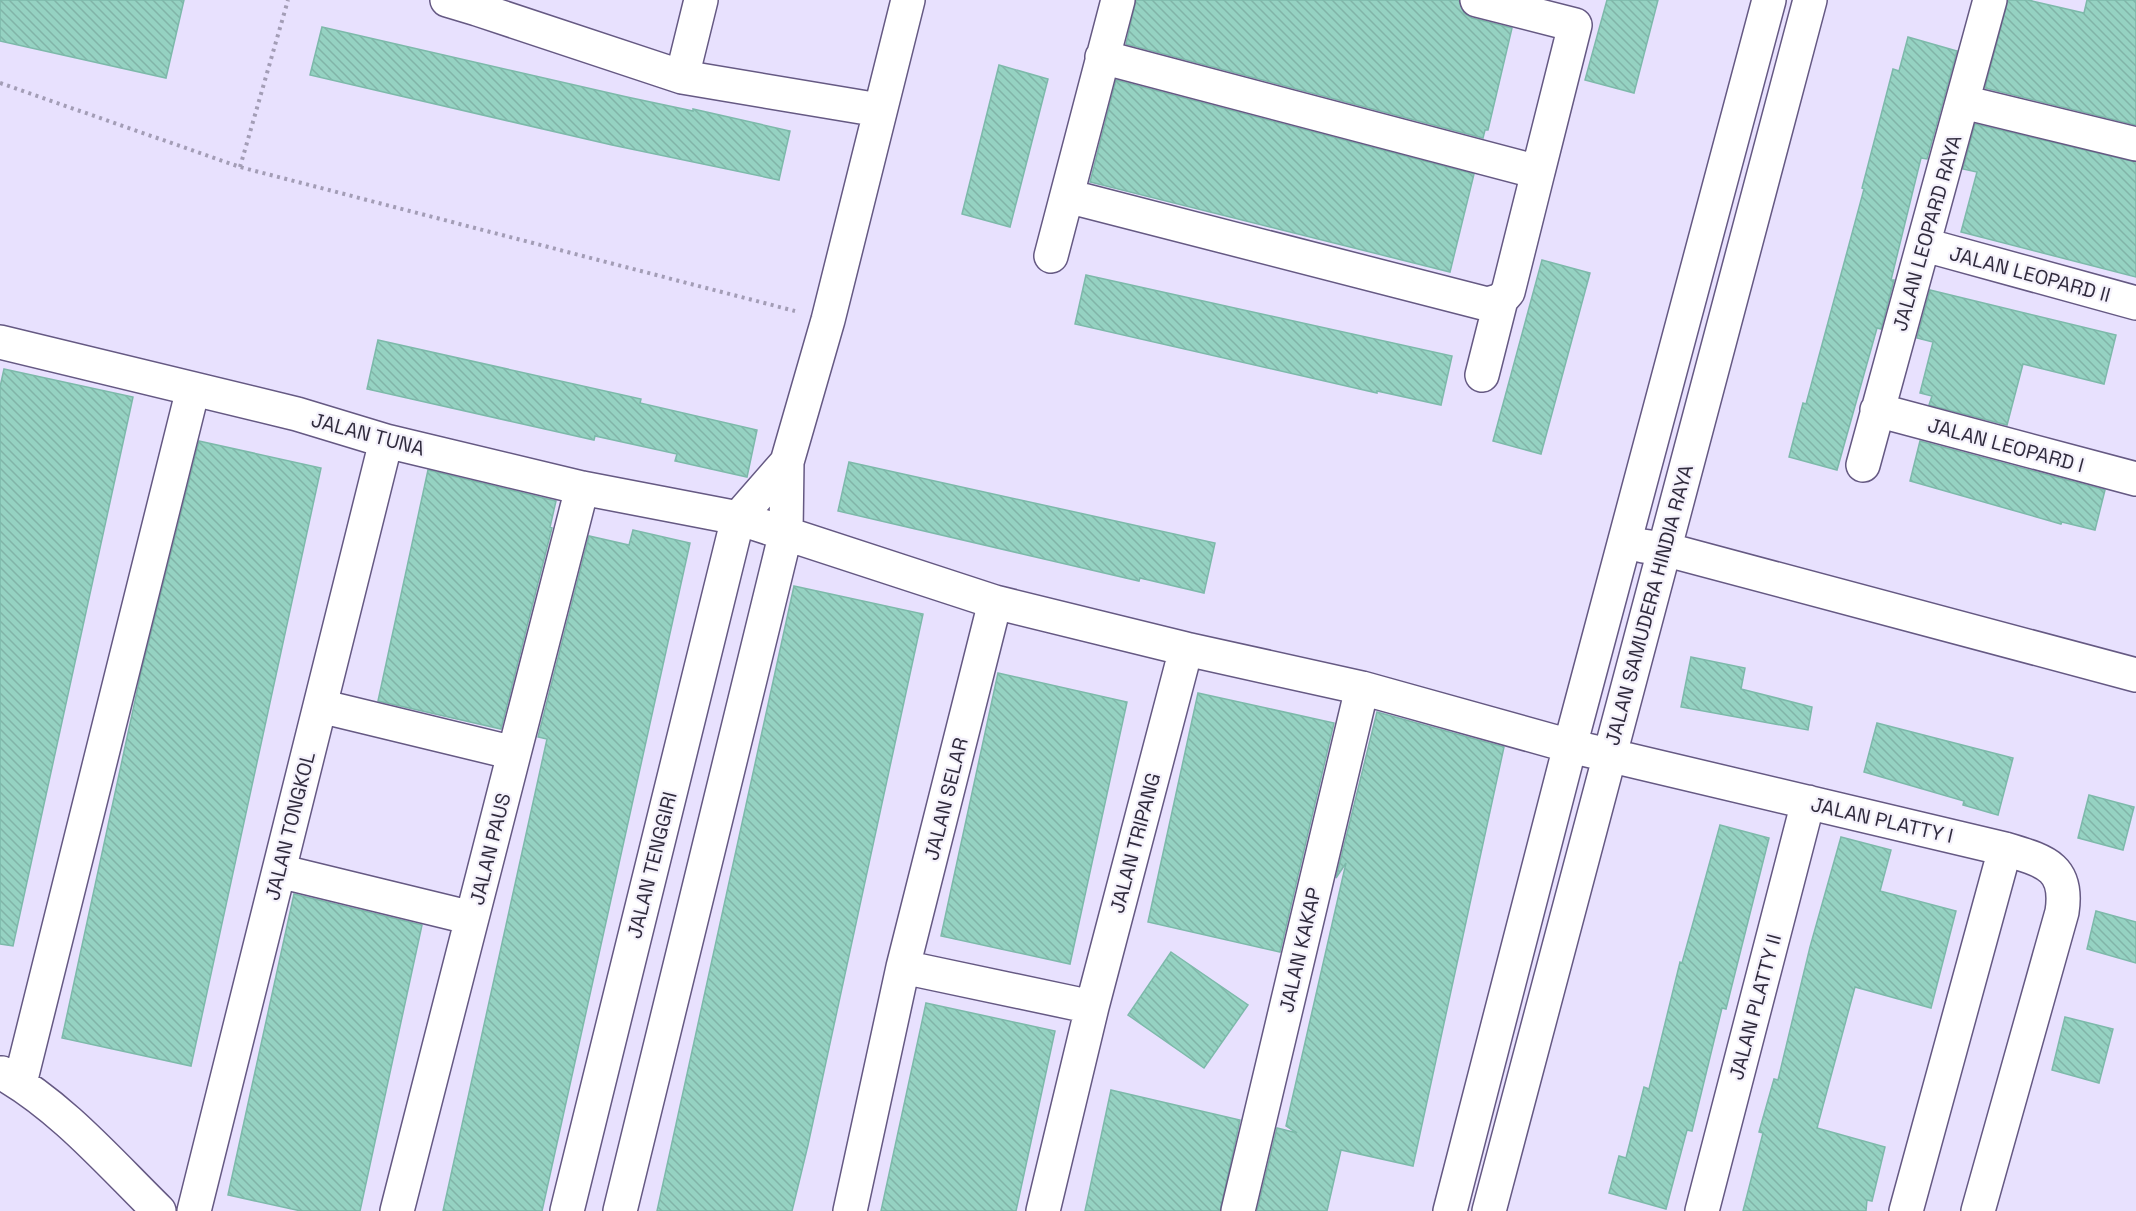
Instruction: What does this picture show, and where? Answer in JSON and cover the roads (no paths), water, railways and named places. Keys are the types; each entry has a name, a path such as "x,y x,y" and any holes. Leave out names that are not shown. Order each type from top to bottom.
{"street":[{"path":"682,77 701,0"},
{"path":"620,1211 786,532 787,462 828,320 908,0"},
{"path":"1051,256 1118,0"},
{"path":"1477,0 1579,12 1508,292 1501,300 1482,375"},
{"name":"JALAN SAMUDERA HINDIA RAYA","path":"1450,1211 1623,544 1769,0"},
{"name":"JALAN SAMUDERA HINDIA RAYA","path":"1489,1211 1810,0"},
{"name":"JALAN LEOPARD RAYA","path":"1863,465 1990,0"},
{"path":"468,3 682,77 879,110"},
{"path":"1102,57 1538,172"},
{"path":"1963,102 2136,144"},
{"path":"1067,196 1480,303 1501,300"},
{"name":"JALAN LEOPARD II","path":"1924,245 2136,303"},
{"name":"JALAN TUNA","path":"0,342 297,414 386,441 582,488 738,518 786,532"},
{"path":"159,1211 66,1121 10,1078 193,389"},
{"name":"JALAN LEOPARD I","path":"1877,410 2136,480"},
{"name":"JALAN TONGKOL","path":"194,1211 386,441"},
{"path":"738,518 787,462"},
{"path":"1642,475 1681,485"},
{"name":"JALAN PAUS","path":"397,1211 582,488"},
{"name":"JALAN TENGGIRI","path":"567,1211 738,518"},
{"path":"786,532 995,602 1186,649 1362,688"},
{"path":"1623,544 1664,549 2136,675"},
{"name":"JALAN SELAR","path":"850,1211 903,968 995,602"},
{"name":"JALAN TRIPANG","path":"1043,1211 1092,1007 1186,649"},
{"name":"JALAN PLATTY I","path":"1362,688 1570,746 2005,849 2038,859 2058,873 2065,891 2062,912 1978,1211"},
{"name":"JALAN KAKAP","path":"1238,1211 1362,688"},
{"path":"320,706 514,753"},
{"name":"JALAN PLATTY II","path":"1702,1211 1808,802"},
{"path":"1906,1211 2005,849"},
{"path":"279,872 472,918"},
{"path":"903,968 1092,1007"}]}
